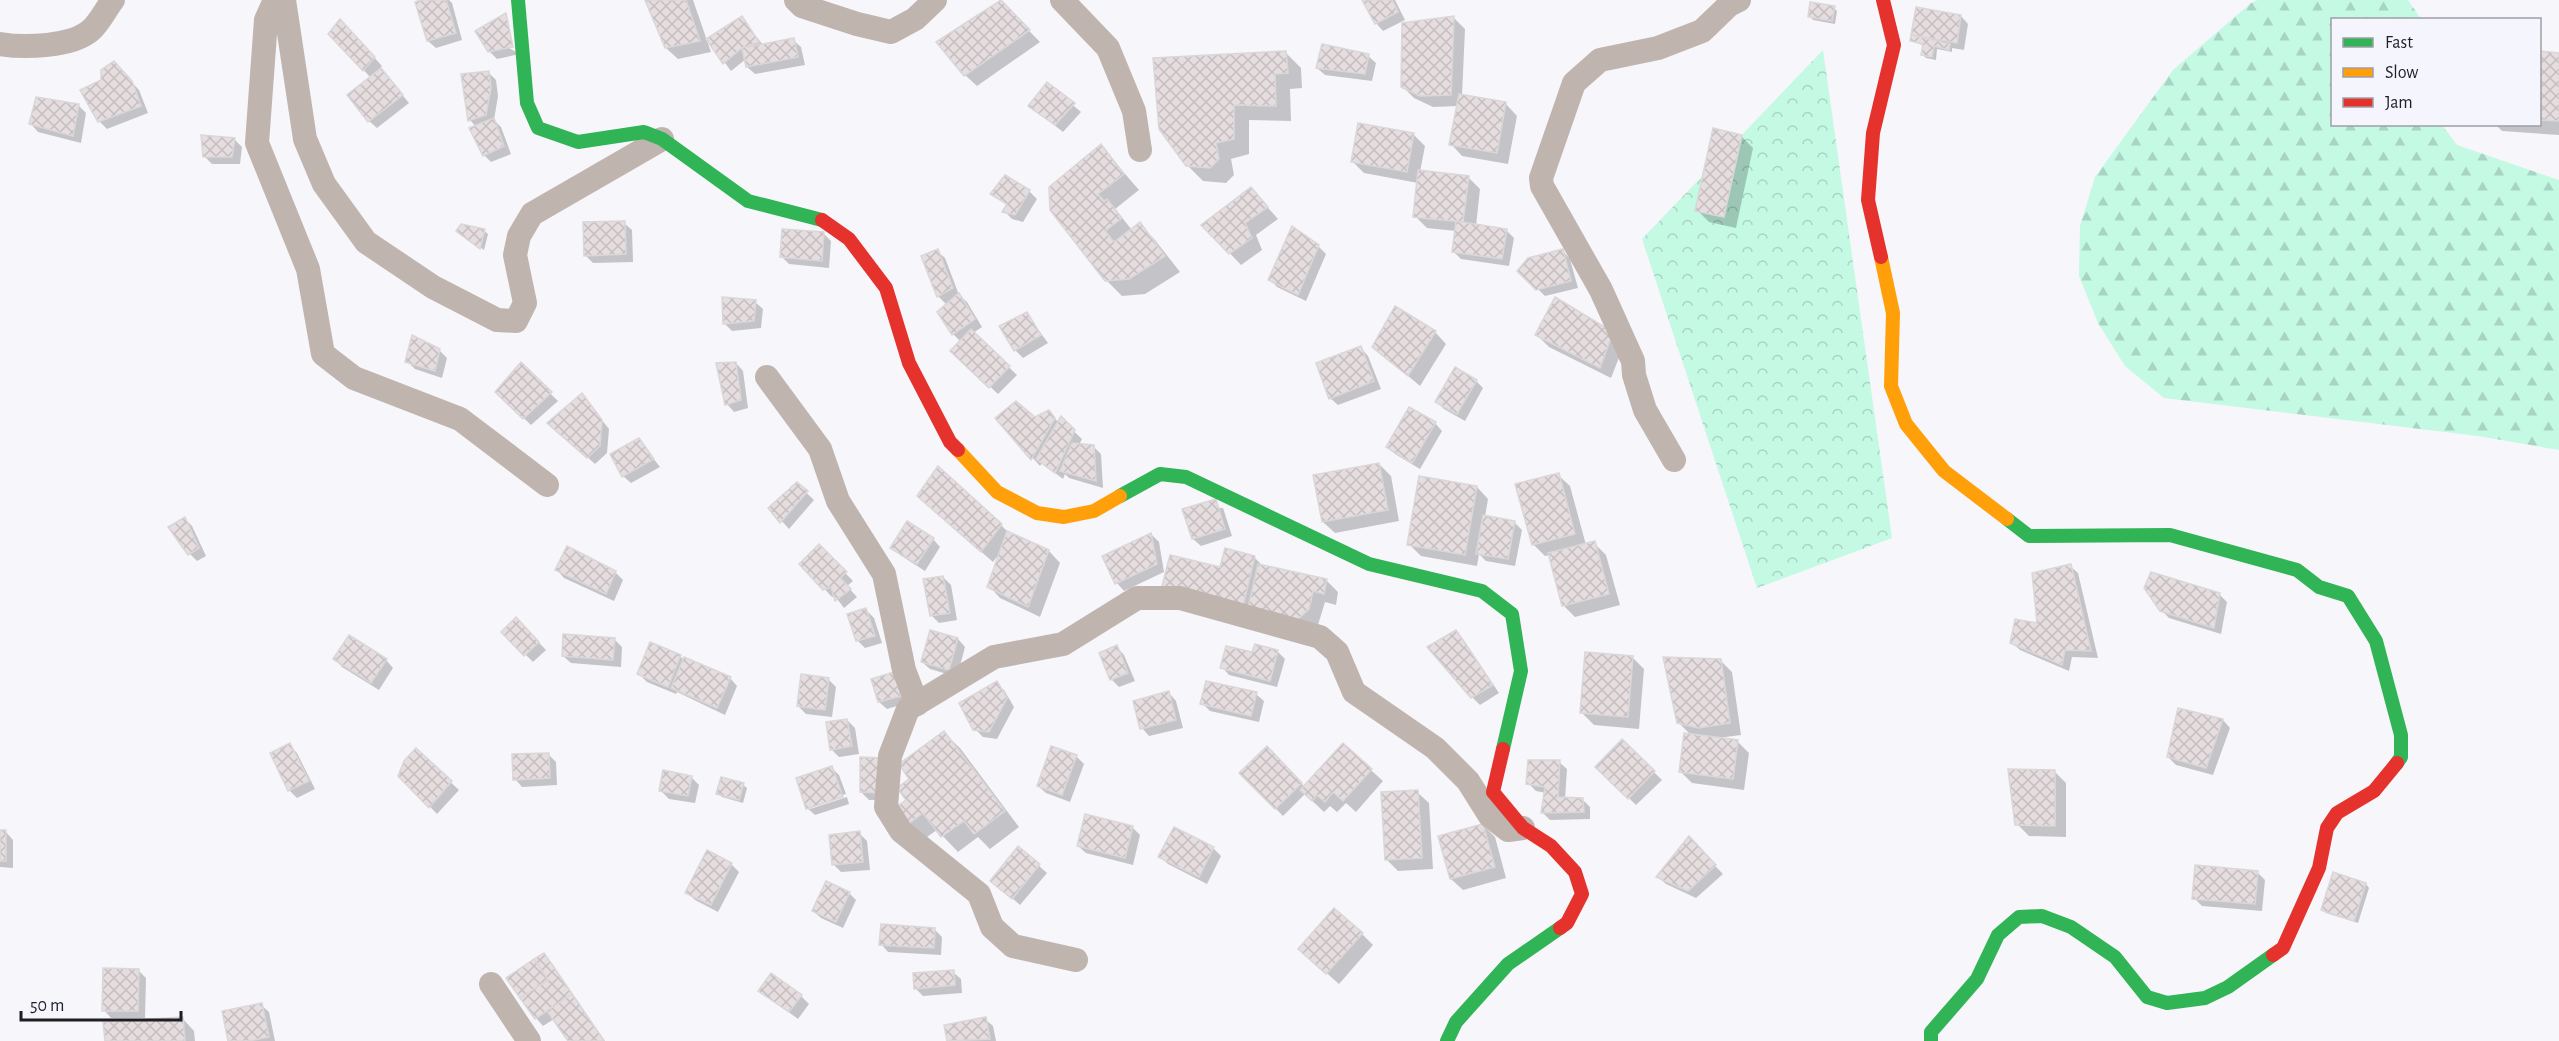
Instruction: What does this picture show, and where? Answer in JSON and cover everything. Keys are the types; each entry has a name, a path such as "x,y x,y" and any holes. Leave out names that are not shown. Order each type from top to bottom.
{"street":[{"path":"0,44 11,46 68,43 90,31 113,0"},
{"path":"275,0 266,20 257,143 308,268 323,354 354,378 460,419 547,485"},
{"path":"284,0 305,140 324,184 366,242 433,287 497,320 516,321 525,303 515,255 519,236 532,214 662,140"},
{"path":"518,0 527,103 538,128 578,142 644,132 662,140 748,201 824,220 849,239 886,288 909,363 950,442 997,492 1036,513 1064,517 1094,511 1160,474 1186,477 1369,564 1482,591 1512,614 1521,670 1493,792 1523,828 1551,846 1575,872 1582,894 1567,923 1508,964 1456,1022 1446,1041"},
{"path":"796,0 802,6 856,24 891,32 915,19 935,0"},
{"path":"1062,0 1108,48 1134,111 1140,150"},
{"path":"1674,460 1645,410 1634,375 1634,362 1601,290 1542,186 1541,178 1574,83 1600,60 1658,48 1702,31 1729,5 1739,0"},
{"path":"1883,0 1894,45 1873,133 1868,200 1893,313 1891,386 1906,424 1944,471 2029,536 2170,535 2297,570 2319,587 2348,596 2376,642 2401,735 2401,756 2374,791 2337,813 2327,828 2319,868 2283,948 2228,987 2205,998 2166,1003 2147,997 2115,957 2071,927 2042,916 2019,917 1998,935 1977,979 1931,1032 1931,1041"},
{"path":"767,377 820,449 838,501 884,574 904,670 917,704"},
{"path":"1076,960 1013,946 992,927 980,894 901,831 886,807 890,756 908,710 917,704 994,657 1063,644 1137,598 1180,598 1320,637 1337,652 1354,692 1435,748 1468,781 1490,816 1508,830 1523,828"},
{"path":"491,984 530,1041"}],"green space":[{"path":"2258,0 2408,0 2420,18 2331,18 2331,126 2443,126 2457,145 2559,180 2559,450 2478,436 2164,398 2125,366 2098,323 2079,276 2080,226 2095,177 2173,70 2251,3"},
{"path":"1823,50 1892,538 1757,588 1642,239"}],"building":[{"path":"446,0 456,33 427,41 415,2"},
{"path":"645,0 686,0 700,41 665,48"},
{"path":"1001,0 1030,30 964,76 936,42"},
{"path":"1362,0 1392,0 1398,12 1375,24"},
{"path":"1810,2 1835,6 1832,21 1808,17"},
{"path":"1916,7 1961,15 1957,43 1911,35"},
{"path":"506,13 513,47 488,52 475,31"},
{"path":"742,16 759,42 742,48 723,64 706,39"},
{"path":"1454,16 1451,95 1420,96 1401,87 1402,23"},
{"path":"340,19 375,57 363,71 328,34"},
{"path":"1911,35 1950,44 1949,50 1934,46 1932,57 1921,55 1923,44 1910,41"},
{"path":"794,38 798,57 746,67 742,48"},
{"path":"1322,44 1369,54 1365,74 1316,68"},
{"path":"1286,51 1288,73 1275,74 1276,106 1234,105 1234,139 1216,143 1219,159 1210,168 1186,166 1159,129 1153,58"},
{"path":"2541,51 2559,53 2559,121 2541,120"},
{"path":"114,61 132,81 141,106 98,122 80,90 101,80 101,70"},
{"path":"381,68 403,95 368,122 347,95"},
{"path":"489,71 491,88 486,115 468,121 461,74"},
{"path":"1047,82 1075,103 1055,125 1028,106"},
{"path":"1459,94 1506,102 1497,153 1449,145"},
{"path":"36,97 79,104 73,136 29,124"},
{"path":"494,118 504,146 483,156 469,128"},
{"path":"1358,123 1414,133 1407,172 1351,162"},
{"path":"1713,128 1742,135 1724,217 1695,211"},
{"path":"201,135 235,138 232,157 203,157"},
{"path":"1101,144 1124,174 1098,194 1104,201 1107,199 1122,218 1105,231 1114,242 1140,222 1165,256 1129,279 1105,281 1050,210 1049,187"},
{"path":"1418,170 1469,176 1463,222 1413,217"},
{"path":"1005,175 1030,190 1015,215 1002,212 1007,204 990,194"},
{"path":"1251,187 1268,207 1245,223 1252,238 1229,254 1201,225"},
{"path":"625,221 626,254 584,256 583,222"},
{"path":"1456,221 1507,229 1502,259 1452,252"},
{"path":"461,224 485,229 480,249 456,231"},
{"path":"1292,226 1319,245 1298,295 1268,280"},
{"path":"782,229 824,232 822,261 780,257"},
{"path":"938,249 953,288 937,297 921,256"},
{"path":"1563,249 1571,281 1536,290 1517,271 1528,258"},
{"path":"959,293 975,319 952,335 937,312"},
{"path":"722,297 756,300 754,321 723,324"},
{"path":"1555,297 1613,332 1600,368 1535,335"},
{"path":"1395,306 1436,331 1408,376 1372,347"},
{"path":"1027,312 1041,335 1014,351 999,326"},
{"path":"971,329 1010,366 989,388 950,351"},
{"path":"412,335 440,349 435,371 405,362"},
{"path":"1361,346 1374,381 1329,399 1316,363"},
{"path":"521,362 552,392 523,419 495,392"},
{"path":"736,362 741,400 725,405 716,363"},
{"path":"1455,367 1477,380 1457,414 1435,402"},
{"path":"582,393 602,420 600,446 587,458 547,423"},
{"path":"1016,401 1035,417 1049,410 1055,418 1031,460 995,418"},
{"path":"1409,407 1436,422 1412,463 1386,447"},
{"path":"1061,416 1075,430 1055,473 1036,459"},
{"path":"639,438 654,459 622,477 610,454"},
{"path":"1072,443 1094,445 1096,481 1060,471"},
{"path":"1379,463 1388,510 1322,522 1313,475"},
{"path":"938,466 1002,524 981,552 917,496"},
{"path":"1559,473 1575,534 1532,545 1515,484"},
{"path":"1419,476 1477,486 1465,555 1407,545"},
{"path":"797,482 808,491 780,523 768,508"},
{"path":"1216,499 1225,529 1192,539 1182,509"},
{"path":"1483,515 1515,521 1508,559 1476,554"},
{"path":"185,517 199,548 188,555 168,527"},
{"path":"907,521 934,538 917,564 890,548"},
{"path":"1007,531 1049,550 1028,607 987,587"},
{"path":"1151,533 1157,564 1115,584 1102,556"},
{"path":"1595,541 1609,594 1562,606 1548,553"},
{"path":"819,544 847,572 840,578 851,589 835,601 831,587 823,590 799,564"},
{"path":"567,546 616,571 606,594 555,570"},
{"path":"1225,548 1255,556 1242,610 1161,590 1170,555 1220,567"},
{"path":"1258,564 1327,579 1324,594 1313,591 1309,609 1297,620 1247,613"},
{"path":"2071,564 2091,651 2065,650 2062,665 2010,643 2015,619 2037,623 2032,573"},
{"path":"2151,572 2220,593 2214,628 2160,611 2144,588"},
{"path":"943,576 950,613 930,616 923,579"},
{"path":"866,608 875,636 856,641 847,614"},
{"path":"516,617 539,642 524,656 501,632"},
{"path":"930,630 958,638 949,670 921,662"},
{"path":"1456,630 1493,685 1471,698 1427,647"},
{"path":"563,634 615,638 613,660 562,656"},
{"path":"349,635 387,659 371,683 333,659"},
{"path":"650,642 681,655 668,687 637,674"},
{"path":"1255,644 1278,650 1270,681 1220,668 1226,646 1252,652"},
{"path":"1117,645 1128,673 1110,680 1099,653"},
{"path":"1585,652 1633,656 1628,717 1580,713"},
{"path":"684,657 731,677 717,708 671,688"},
{"path":"1663,657 1721,659 1730,723 1699,728 1677,723"},
{"path":"894,672 901,696 878,702 871,679"},
{"path":"801,674 829,678 825,710 797,706"},
{"path":"997,681 1007,698 989,732 973,730 959,703"},
{"path":"1206,681 1257,692 1251,716 1200,704"},
{"path":"1169,691 1176,720 1140,729 1133,701"},
{"path":"2178,708 2223,719 2206,768 2167,757"},
{"path":"847,719 852,746 830,750 826,722"},
{"path":"944,731 1005,811 974,834 964,821 941,837 923,813 907,825 895,808 906,800 897,788 909,779 899,764"},
{"path":"1684,733 1738,740 1733,779 1679,772"},
{"path":"1622,739 1655,771 1628,799 1595,767"},
{"path":"290,743 309,781 288,791 270,753"},
{"path":"1343,743 1372,769 1343,801 1333,792 1325,802 1317,795 1312,801 1300,790"},
{"path":"1051,746 1077,755 1062,795 1037,786"},
{"path":"1267,746 1302,783 1275,809 1239,773"},
{"path":"416,748 452,781 429,808 398,776 404,761"},
{"path":"549,753 550,778 513,780 512,754"},
{"path":"860,757 881,758 880,793 860,792"},
{"path":"1528,760 1560,760 1558,797 1583,798 1584,812 1541,813 1545,787 1526,784"},
{"path":"832,766 843,797 806,809 796,778"},
{"path":"2008,769 2055,770 2055,826 2015,825"},
{"path":"663,770 692,776 688,796 659,791"},
{"path":"721,777 744,783 739,800 716,794"},
{"path":"1418,790 1422,858 1385,860 1381,792"},
{"path":"1085,814 1133,826 1125,858 1077,846"},
{"path":"1483,824 1495,867 1450,879 1438,836"},
{"path":"1174,827 1214,847 1199,877 1158,857"},
{"path":"0,830 6,830 6,861 0,861"},
{"path":"860,831 863,862 832,865 829,835"},
{"path":"1689,836 1716,865 1688,891 1656,877"},
{"path":"1018,846 1040,864 1012,899 990,881"},
{"path":"707,850 732,863 711,905 685,893"},
{"path":"2195,865 2258,871 2255,904 2192,899"},
{"path":"2333,872 2366,883 2354,921 2321,910"},
{"path":"826,881 850,892 836,922 812,911"},
{"path":"1334,908 1363,933 1326,974 1298,949"},
{"path":"881,924 935,928 934,948 879,945"},
{"path":"544,953 572,994 535,1019 520,998 548,980 534,959"},
{"path":"534,959 548,980 520,998 506,978"},
{"path":"103,968 139,969 138,1011 102,1011"},
{"path":"954,970 955,985 914,989 913,973"},
{"path":"771,973 802,995 789,1012 758,991"},
{"path":"572,994 604,1041 568,1041 547,1011"},
{"path":"262,1003 269,1037 249,1041 228,1041 222,1011"},
{"path":"183,1017 185,1041 105,1041 103,1022"},
{"path":"986,1017 990,1039 947,1041 944,1025"}],"traffic: fast":[{"path":"518,0 527,103 538,128 578,142 644,132 662,139 748,201 822,220"},
{"path":"1120,496 1160,474 1186,477 1369,564 1482,591 1512,614 1521,671 1503,749"},
{"path":"2007,519 2029,536 2170,535 2297,570 2319,587 2348,596 2376,641 2401,735 2401,757 2397,763"},
{"path":"1931,1041 1931,1032 1977,979 1998,935 2019,917 2042,916 2071,927 2115,957 2147,997 2167,1003 2205,998 2228,987 2273,955"},
{"path":"1447,1041 1456,1022 1508,964 1560,928"}],"traffic: slow":[{"path":"1881,257 1893,313 1891,386 1906,424 1944,471 2007,519"},
{"path":"958,450 997,492 1037,513 1064,517 1094,511 1120,496"}],"traffic: jam":[{"path":"1881,257 1868,200 1873,133 1894,45 1883,0"},
{"path":"822,220 849,239 886,288 909,363 950,442 958,450"},
{"path":"1503,749 1493,792 1523,828 1551,846 1575,872 1582,894 1567,923 1560,928"},
{"path":"2273,955 2283,948 2319,868 2327,828 2337,813 2374,791 2397,763"}]}
